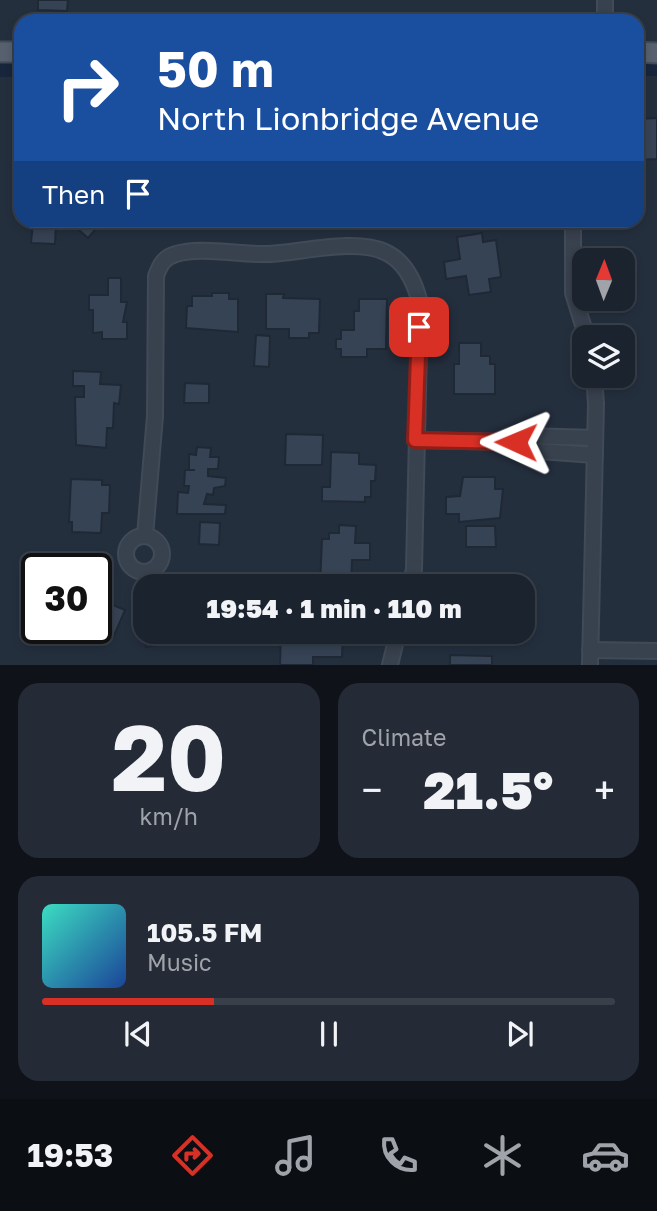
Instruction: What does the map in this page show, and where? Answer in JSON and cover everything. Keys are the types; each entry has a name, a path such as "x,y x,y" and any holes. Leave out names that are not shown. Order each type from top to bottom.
{"street":[{"path":"573,228 573,293 583,325"},
{"path":"145,536 155,416 156,276 163,261 180,253 267,254 364,246 386,252 404,268 415,285 420,303 413,574"},
{"path":"590,665 594,388"},
{"path":"415,440 516,442 526,436 595,438"},
{"path":"516,442 526,450 595,455"},
{"path":"390,665 395,644"},
{"path":"590,650 657,651"}],"building":[{"path":"38,0 68,0 67,11 38,10"},
{"path":"657,118 657,159 644,160 644,119"},
{"path":"32,228 56,228 55,244 31,243"},
{"path":"77,228 97,228 88,238"},
{"path":"482,233 483,242 496,240 501,277 489,279 491,292 469,295 466,276 446,279 444,262 460,259 457,237"},
{"path":"108,278 121,278 121,302 127,302 123,322 127,322 127,339 102,339 102,332 93,333 93,310 89,310 89,295 108,295"},
{"path":"212,293 229,293 229,299 238,299 238,332 186,328 187,306 192,306 192,296 212,296"},
{"path":"266,294 284,294 283,298 320,299 319,333 309,333 309,338 289,338 289,329 266,329"},
{"path":"359,299 387,299 386,349 367,349 367,357 341,357 341,349 336,349 336,339 341,339 341,330 354,330 354,311 359,311"},
{"path":"256,335 270,336 269,367 254,366"},
{"path":"459,343 481,343 481,356 490,356 490,364 495,364 495,394 454,394 454,364 459,364"},
{"path":"73,371 101,372 100,384 121,385 119,404 114,403 113,428 107,428 106,448 76,445 75,397 84,397 84,386 73,386"},
{"path":"185,383 209,384 209,403 184,403"},
{"path":"286,434 323,435 322,465 285,465"},
{"path":"197,447 211,448 210,457 219,457 218,469 208,469 208,476 226,478 225,486 214,488 213,495 207,494 204,504 226,505 225,514 177,514 178,492 188,493 189,486 184,486 185,470 189,470 189,454 196,455"},
{"path":"331,452 359,453 359,464 376,465 375,481 371,481 371,497 365,497 365,502 322,501 322,487 330,487"},
{"path":"463,477 495,477 495,489 503,489 500,518 459,522 459,514 446,514 446,497 460,496"},
{"path":"71,479 102,480 102,485 110,485 109,513 102,513 101,533 72,532 72,522 69,522"},
{"path":"200,522 220,523 219,545 199,544"},
{"path":"339,525 356,526 355,543 370,543 370,560 352,560 351,574 321,574 322,539 329,539 329,533 339,533"},
{"path":"466,526 495,526 496,547 466,547"},
{"path":"112,605 125,610 112,638"},
{"path":"281,644 343,644 342,657 313,657 313,665 280,665"},
{"path":"450,655 492,656 492,665 450,665"}],"waterway":[{"path":"644,69 657,69"},
{"path":"0,70 14,70"}],"route":[{"path":"419,327 415,440 516,442"}]}
